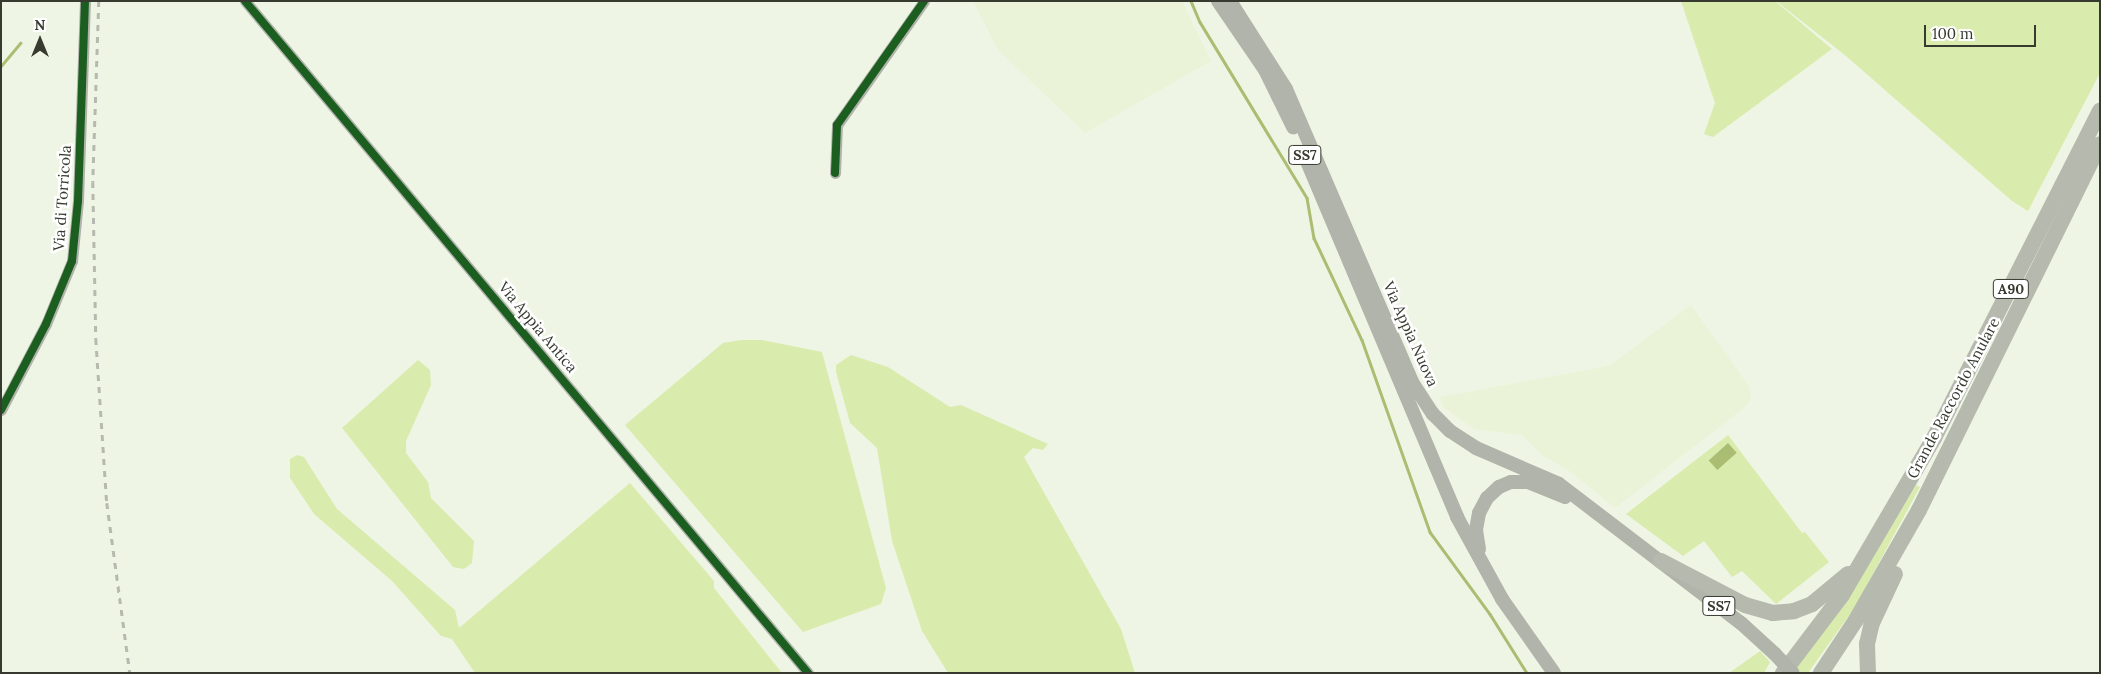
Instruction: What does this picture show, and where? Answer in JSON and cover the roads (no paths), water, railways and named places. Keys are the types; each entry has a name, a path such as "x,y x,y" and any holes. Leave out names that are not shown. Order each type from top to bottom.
{"highway":[{"name":"Grande Raccordo Anulare","path":"1783,673 1821,624 1860,565 1950,409 2100,111"},
{"name":"Grande Raccordo Anulare","path":"1821,673 1903,539 2100,144"},
{"path":"1868,673 1867,644 1870,628 1901,560 1903,539"},
{"path":"1661,562 1745,605 1780,613 1816,602 1860,565"}],"main road":[{"name":"Via Appia Nuova","path":"1218,1 1257,57 1282,103 1452,504 1482,566 1554,673"},
{"name":"Via Appia Nuova","path":"1230,1 1286,90 1420,396 1439,422 1464,441 1539,473 1578,499 1752,632 1793,673"},
{"path":"1482,566 1477,520 1484,503 1499,487 1512,482 1528,482 1568,499 1578,499"}],"street":[{"name":"Via di Torricola","path":"1,410 46,324 72,261 77,207 85,1"},
{"name":"Via Appia Antica","path":"245,1 808,673"},
{"path":"835,173 836,126 924,1"},
{"name":"Via Appia Nuova","path":"1538,651 1558,673"}],"waterway":[{"path":"1191,1 1200,22 1307,198 1314,238 1362,340 1430,532 1490,614 1527,673"},
{"path":"1,66 20,43"}],"railway":[{"path":"99,1 93,182 96,339 107,503 130,673"}]}
